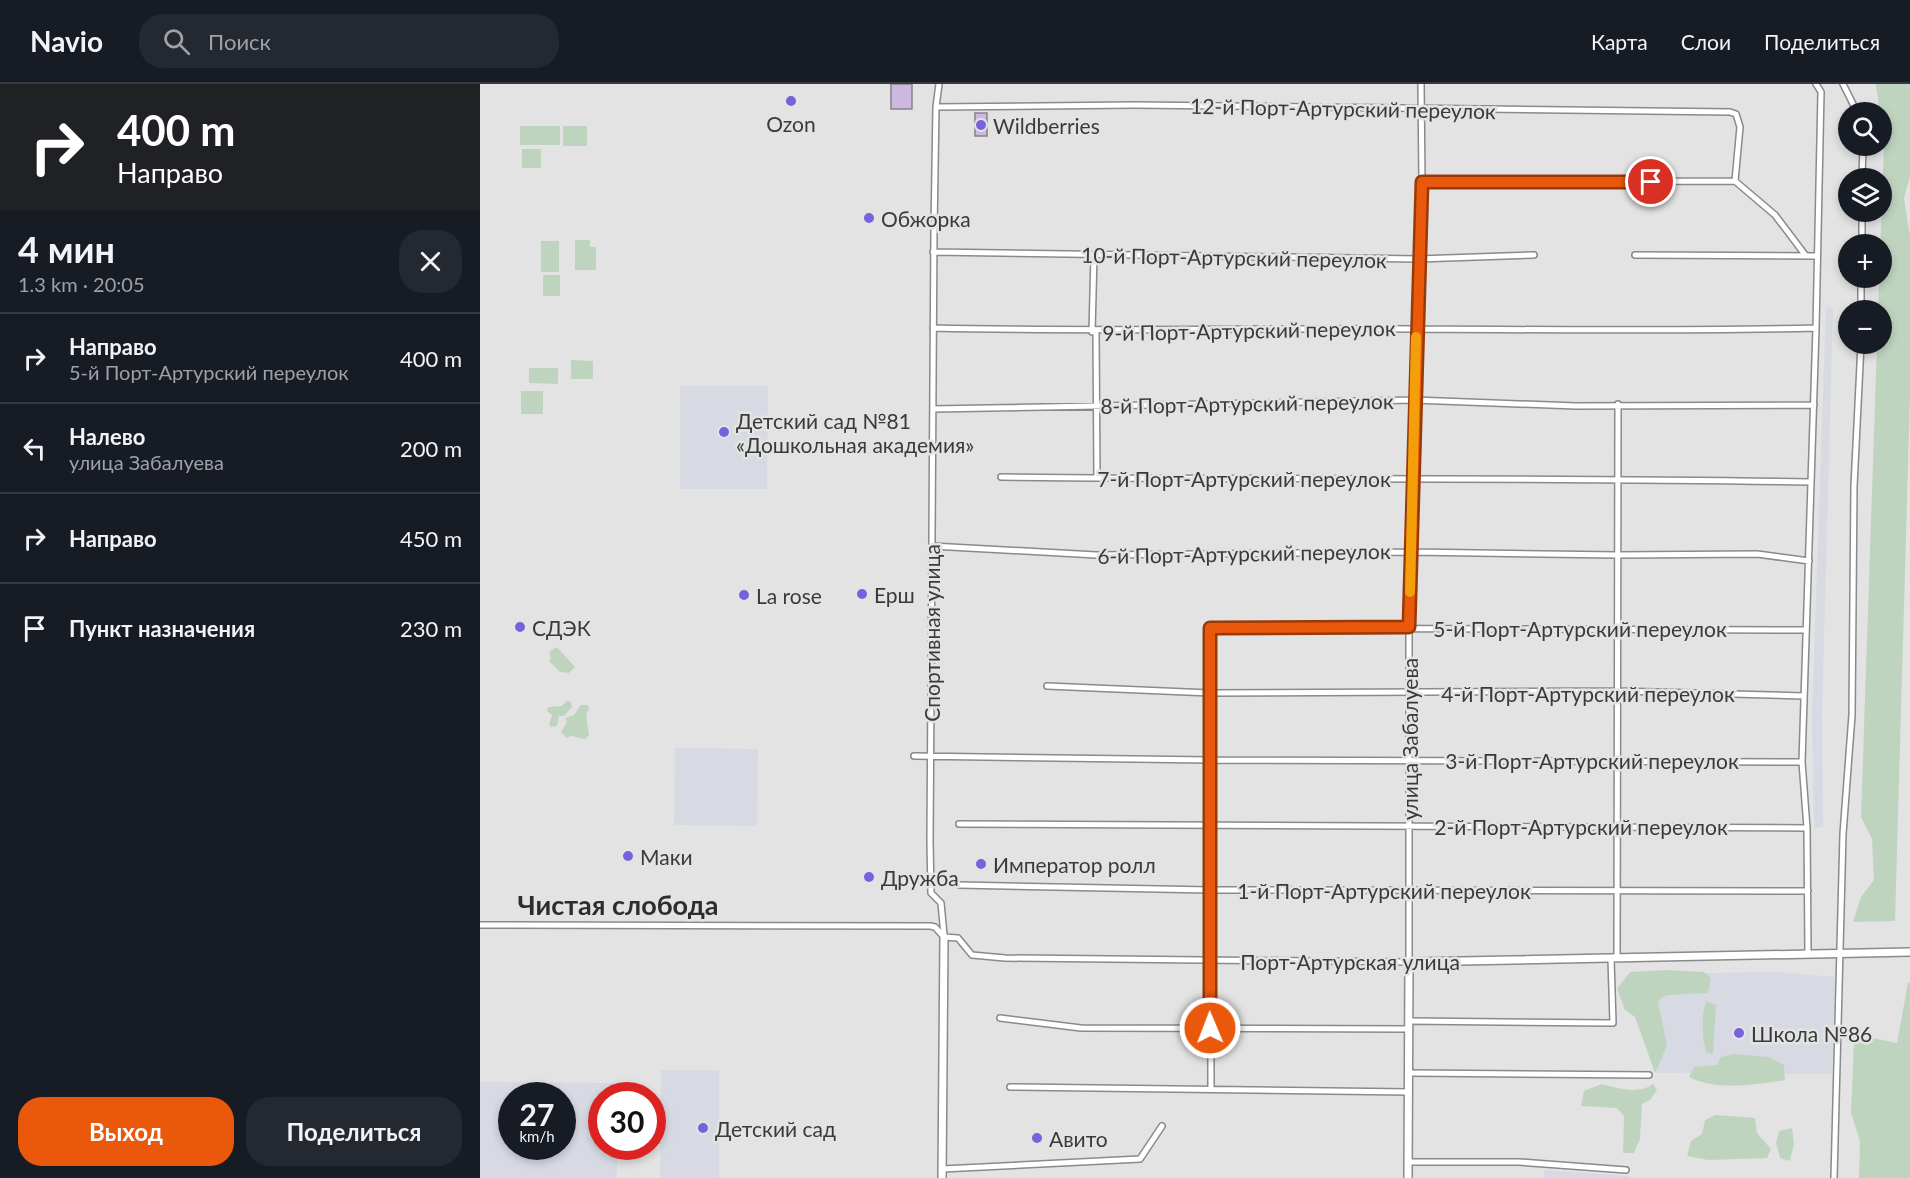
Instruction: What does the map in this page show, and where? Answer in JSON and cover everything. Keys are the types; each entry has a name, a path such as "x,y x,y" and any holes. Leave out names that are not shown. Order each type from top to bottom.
{"street":[{"name":"Спортивная улица","path":"939,84 936,107 933,252 931,893 941,903 944,937 942,1178"},
{"name":"улица Забалуева","path":"1408,1178 1409,627 1422,182 1421,84"},
{"path":"1808,954 1807,828 1802,762 1814,405 1821,92 1816,84"},
{"path":"1843,84 1852,102"},
{"name":"12-й Порт-Артурский переулок","path":"936,107 1134,105 1730,112 1736,114 1740,127 1735,181"},
{"path":"1422,182 1735,181 1776,215 1806,256"},
{"name":"10-й Порт-Артурский переулок","path":"933,252 1418,259 1534,255"},
{"path":"1094,255 1097,478"},
{"path":"1635,255 1817,256"},
{"name":"9-й Порт-Артурский переулок","path":"933,328 1094,332 1417,329 1620,332 1816,328"},
{"path":"1834,1178 1844,834 1852,722 1854,486 1861,354"},
{"name":"8-й Порт-Артурский переулок","path":"933,409 1414,400 1576,406 1618,404 1814,405"},
{"path":"1000,1018 1081,1028 1613,1023 1617,891 1618,404"},
{"name":"7-й Порт-Артурский переулок","path":"1000,477 1277,480 1412,477 1618,478 1811,482"},
{"name":"6-й Порт-Артурский переулок","path":"932,546 1096,555 1412,552 1618,555 1756,554 1809,561"},
{"name":"5-й Порт-Артурский переулок","path":"1210,693 1210,628 1806,630"},
{"name":"4-й Порт-Артурский переулок","path":"1047,686 1210,693 1618,691 1804,696"},
{"path":"1210,693 1211,1089"},
{"name":"3-й Порт-Артурский переулок","path":"914,756 1210,760 1802,762"},
{"name":"2-й Порт-Артурский переулок","path":"959,824 1210,827 1617,825 1807,828"},
{"name":"1-й Порт-Артурский переулок","path":"959,885 1210,890 1808,891"},
{"name":"Порт-Артурская улица","path":"480,925 930,926 935,927 944,937 958,938 972,955 1005,958 1410,962 1910,952"},
{"path":"1409,1073 1649,1075"},
{"path":"1010,1088 1409,1092"},
{"path":"942,1169 1140,1159 1162,1126"},
{"path":"1408,1162 1519,1162 1626,1170"}],"shaded area":[{"path":"1826,306 1833,309 1822,716 1823,827 1814,828 1812,715"},
{"name":"Детский сад №81 «Дошкольная академия»","path":"680,386 768,386 767,489 680,489"},
{"path":"675,748 758,749 757,826 674,825"},
{"name":"Школа №86","path":"1779,972 1835,977 1832,1074 1657,1073 1630,992 1631,974"},
{"path":"661,1070 719,1070 719,1178 660,1178 660,1160 666,1160 666,1082 661,1082"},
{"path":"480,1082 498,1082 498,1160 576,1160 576,1083 588,1083 588,1160 617,1160 617,1178 480,1178"},
{"path":"1544,1170 1630,1176 1630,1178 1544,1178"}],"green space":[{"path":"1876,84 1910,84 1910,176 1904,198 1910,236 1910,396 1895,921 1853,922 1861,897 1874,880 1872,839 1861,817 1877,354 1892,354 1892,300 1878,300 1879,288 1892,288 1892,234 1881,234 1881,222 1892,222 1892,168 1883,168 1884,156 1892,156 1892,102 1878,102"},
{"path":"520,126 560,126 560,145 520,145"},
{"path":"563,126 587,126 587,146 563,146"},
{"path":"522,149 541,149 541,168 522,168"},
{"path":"575,240 590,240 590,247 596,247 596,270 575,270"},
{"path":"541,241 559,241 559,272 541,272"},
{"path":"543,275 560,275 560,296 543,296"},
{"path":"571,360 593,361 593,379 571,379"},
{"path":"529,368 558,368 558,384 529,383"},
{"path":"521,391 543,391 543,414 521,414"},
{"path":"557,647 575,667 569,673 560,672 549,661 551,658 549,652"},
{"path":"566,701 571,702 572,707 564,716 559,716 557,726 551,727 549,724 552,715 547,711 548,707 562,706"},
{"path":"581,705 588,705 589,709 586,714 589,735 585,739 571,736 566,738 561,732 567,722 565,718 574,715"},
{"path":"1667,970 1704,972 1711,978 1708,993 1667,995 1658,1001 1667,1046 1655,1073 1635,1017 1625,1010 1617,989 1630,972"},
{"path":"1908,983 1910,983 1910,1178 1859,1178 1860,1141 1851,1113 1854,1040 1873,1038 1897,1043"},
{"path":"1706,1001 1716,1005 1713,1054 1706,1052 1704,1039 1703,1020"},
{"path":"1734,1054 1768,1057 1784,1065 1785,1080 1749,1085 1723,1085 1689,1077 1694,1067 1717,1065 1721,1057"},
{"path":"1602,1084 1634,1090 1653,1084 1657,1090 1650,1100 1642,1104 1640,1139 1634,1153 1623,1153 1624,1116 1617,1108 1581,1106 1584,1091"},
{"path":"1715,1115 1755,1118 1757,1133 1771,1149 1767,1158 1708,1160 1687,1156 1691,1141 1702,1134 1705,1120"},
{"path":"1792,1128 1794,1144 1790,1161 1780,1158 1776,1143 1779,1131"}],"building":[{"path":"891,84 912,84 912,109 891,109"},
{"name":"Wildberries","path":"975,113 987,113 987,136 975,136"}],"slow traffic":[{"path":"1410,592 1416,337"}],"place":[{"name":"Ozon","path":"791,101"},
{"name":"Wildberries","path":"981,125"},
{"name":"Обжорка","path":"869,218"},
{"name":"Детский сад №81 «Дошкольная академия»","path":"724,432"},
{"name":"Ерш","path":"862,594"},
{"name":"La rose","path":"744,595"},
{"name":"СДЭК","path":"520,627"},
{"name":"Маки","path":"628,856"},
{"name":"Император ролл","path":"981,864"},
{"name":"Дружба","path":"869,877"},
{"name":"Школа №86","path":"1739,1033"},
{"name":"Детский сад","path":"703,1128"},
{"name":"Авито","path":"1037,1138"}],"district":[{"name":"Чистая слобода","path":"618,904"}],"route":[{"path":"1210,1028 1210,628 1409,627 1422,182 1651,182"}]}
